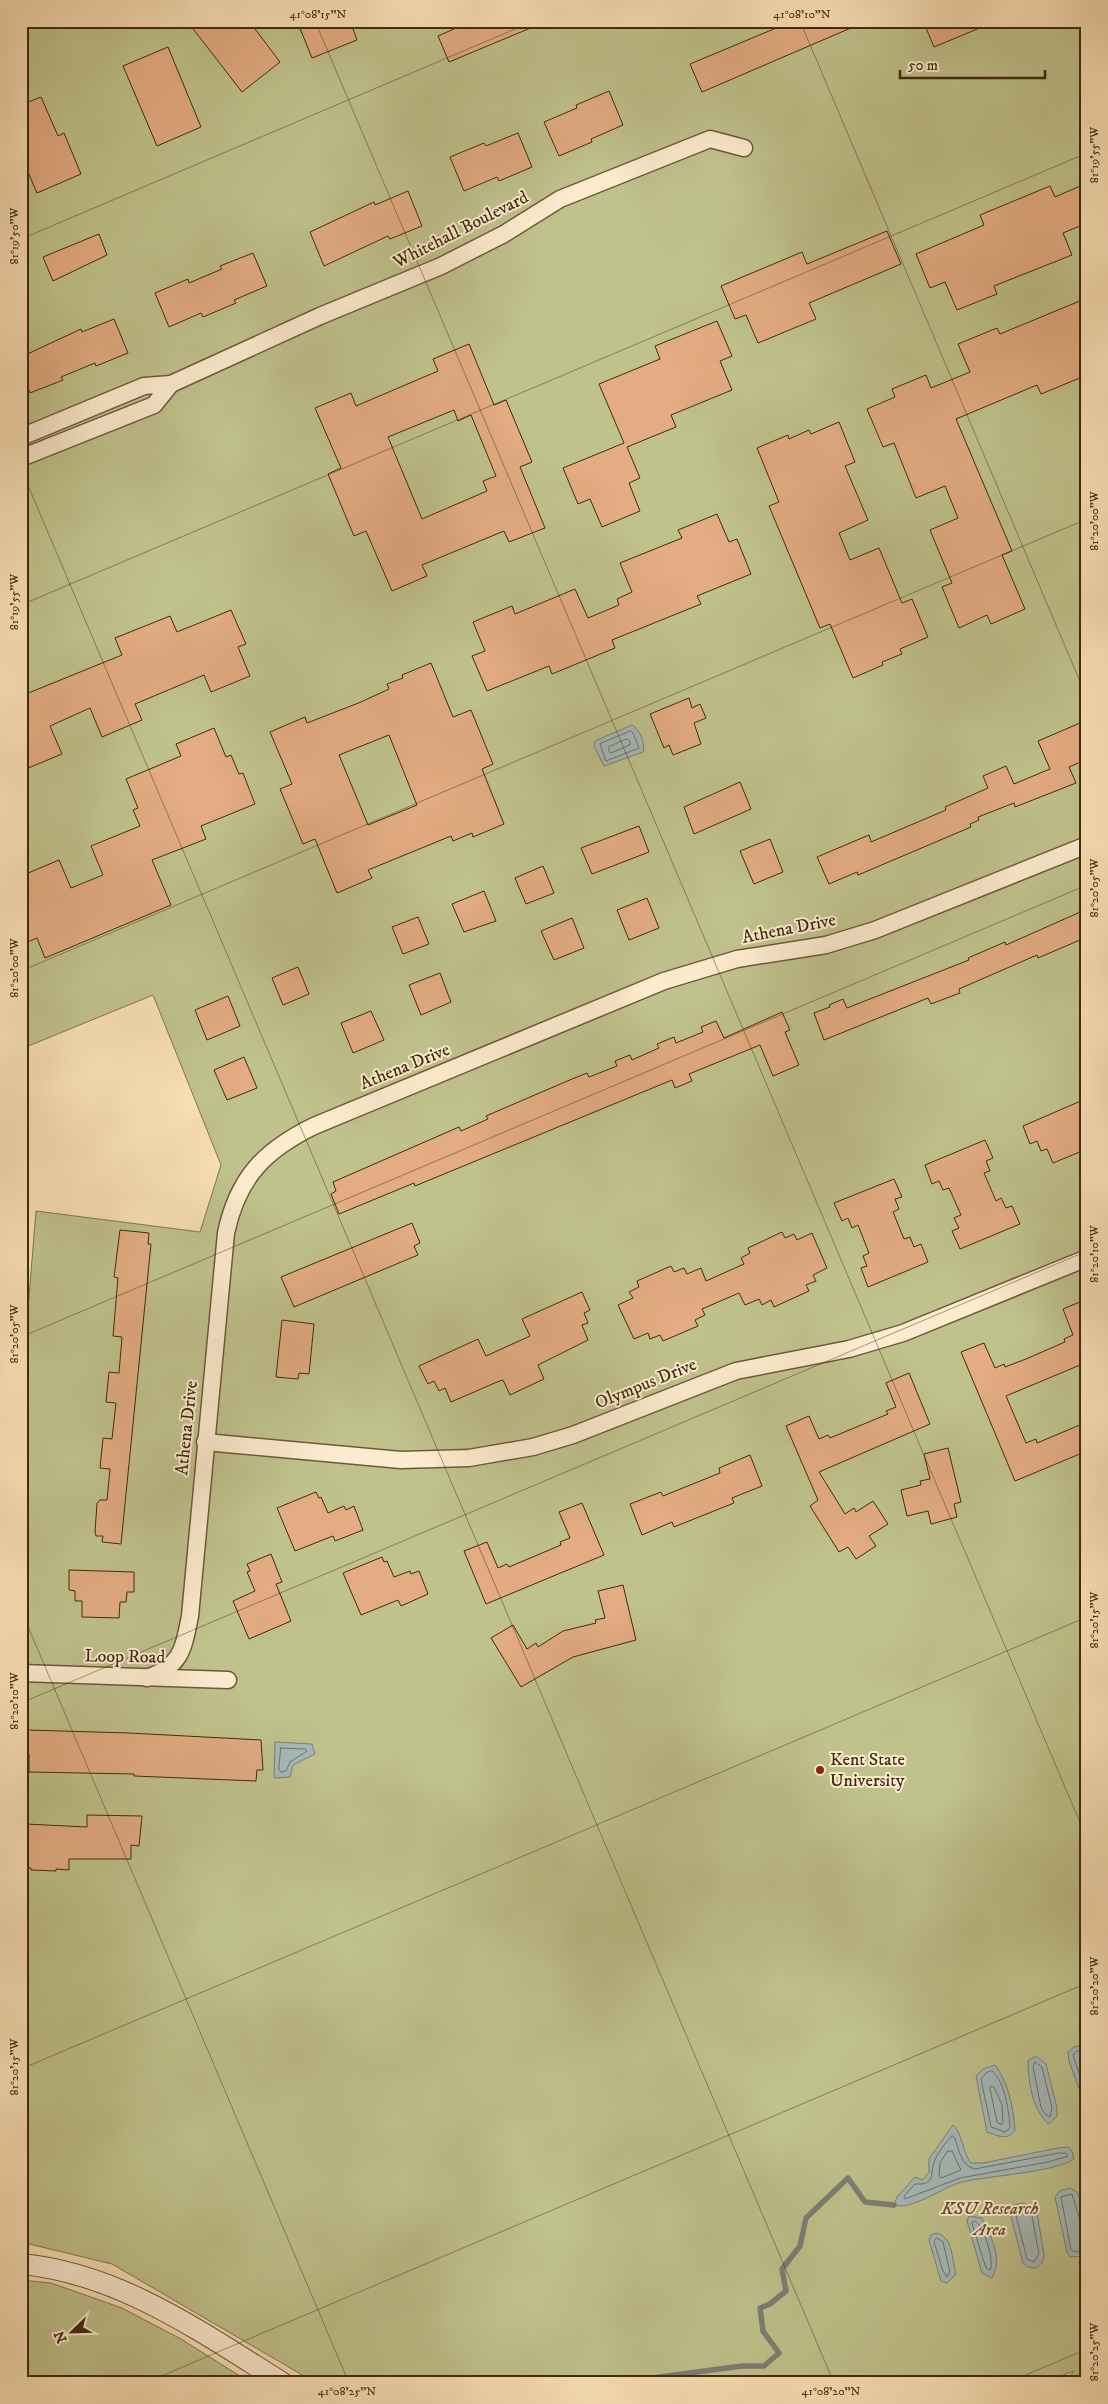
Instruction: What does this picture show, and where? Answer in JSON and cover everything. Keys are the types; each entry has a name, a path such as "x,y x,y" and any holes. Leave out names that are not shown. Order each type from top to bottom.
{"street":[{"name":"Whitehall Boulevard","path":"21,437 144,386 171,384 320,316 441,266 504,234 560,199 670,154 710,140 744,148"},
{"name":"Whitehall Boulevard","path":"21,458 154,405 171,384"},
{"name":"Athena Drive","path":"148,1678 166,1671 173,1665 181,1653 186,1637 190,1616 205,1442 230,1217 236,1200 250,1175 272,1150 289,1138 353,1110 664,982 737,959 826,945 876,930 1087,845"},
{"name":"Olympus Drive","path":"205,1442 401,1460 469,1458 510,1452 573,1435 736,1371 849,1349 903,1334 1087,1258"},
{"name":"Loop Road","path":"21,1674 228,1680"},
{"path":"21,2264 53,2267 79,2274 125,2291 187,2324 283,2383"}],"green space":[{"name":"KSU Research Area","path":"21,21 1087,21 1087,2383 1064,2383 1074,2371 1042,2383 316,2383 112,2264 21,2242 21,1309 28,1309 36,1211 200,1232 221,1165 153,995 21,1049"},
{"path":"21,2280 51,2283 122,2308 181,2339 251,2383 21,2383"}],"water":[{"path":"632,725 637,729 641,737 644,745 643,752 604,766 594,746 595,741"},
{"path":"275,1742 312,1744 315,1754 293,1765 290,1777 274,1778"},
{"path":"1084,2045 1087,2047 1087,2110 1069,2061 1068,2052 1074,2047"},
{"path":"1036,2056 1046,2064 1057,2108 1057,2116 1049,2124 1039,2112 1030,2087 1028,2061"},
{"path":"995,2065 1004,2080 1010,2096 1013,2113 1015,2130 1006,2137 987,2132 976,2076 983,2069"},
{"path":"953,2125 959,2133 971,2163 983,2163 1068,2147 1072,2151 1074,2159 1052,2167 962,2182 918,2202 901,2206 894,2205 897,2197 915,2177 923,2180 929,2172 929,2159"},
{"path":"1070,2188 1078,2193 1087,2226 1087,2256 1070,2257 1067,2252 1055,2197 1060,2191"},
{"path":"1023,2203 1037,2213 1044,2255 1042,2263 1036,2268 1028,2267 1023,2263 1009,2209 1014,2205"},
{"path":"969,2216 982,2218 992,2240 996,2263 992,2278 982,2273 967,2221"},
{"path":"936,2233 942,2235 949,2244 956,2274 947,2283 941,2281 929,2240 931,2235"}],"building":[{"path":"187,21 249,21 280,62 242,92"},
{"path":"297,21 350,21 357,40 312,58"},
{"path":"472,21 545,22 449,62 438,36"},
{"path":"793,21 867,21 702,92 690,64"},
{"path":"923,21 994,21 994,22 934,47"},
{"path":"168,47 201,127 157,146 123,66"},
{"path":"609,91 623,125 591,139 592,142 559,156 544,122 577,108 576,105"},
{"path":"41,97 58,136 64,133 81,174 37,193 21,156 21,105"},
{"path":"518,133 532,167 499,181 497,177 464,191 450,157 484,143 486,146"},
{"path":"1087,183 1087,223 1063,233 1072,255 994,286 997,294 957,310 945,282 930,288 916,254 984,225 980,215 1050,186 1055,197"},
{"path":"408,191 422,226 390,239 388,236 324,266 310,232 374,202 375,205"},
{"path":"887,231 901,264 809,303 816,319 758,343 746,315 735,319 721,286 802,252 807,264"},
{"path":"99,234 107,255 53,281 43,257"},
{"path":"253,253 267,286 234,300 236,303 203,317 201,313 169,327 155,293 188,279 189,283 222,269 220,266"},
{"path":"1087,298 1087,375 1041,394 1037,385 956,419 1012,551 1002,555 1025,609 991,624 987,615 959,628 942,587 952,583 930,530 958,518 945,486 916,498 894,443 883,447 867,409 895,397 892,389 926,375 931,388 970,372 958,344 997,328 1000,334"},
{"path":"114,319 128,353 96,366 95,363 61,377 63,380 30,393 21,372 21,357 81,329 82,332"},
{"path":"717,321 732,356 720,361 732,390 671,415 676,427 627,447 640,478 629,483 640,511 602,527 590,499 578,504 563,468 624,443 599,384 660,359 655,346"},
{"path":"469,344 494,405 506,400 532,462 520,467 545,528 509,542 504,531 422,565 427,576 392,591 366,531 354,536 328,474 341,468 315,408 351,393 356,406 438,371 433,359","holes":["454,410 458,421 471,415 496,476 483,481 487,491 422,519 388,437"]},
{"path":"839,422 855,462 845,466 868,520 839,533 850,560 879,548 902,603 912,599 928,637 900,649 902,654 882,662 883,665 853,678 830,624 820,628 769,506 779,502 757,448 788,435 789,439 809,430 811,434"},
{"path":"717,514 729,542 737,539 751,574 697,596 701,604 612,640 615,648 552,674 549,666 487,691 472,656 485,651 473,622 512,606 515,614 575,589 588,618 619,605 617,599 632,592 620,563 682,538 678,530"},
{"path":"231,610 246,644 238,647 250,676 211,692 204,675 135,704 142,720 102,737 90,708 50,726 62,754 21,771 21,696 122,655 115,638 170,616 177,632"},
{"path":"431,663 453,717 471,710 493,764 482,769 504,824 473,837 472,833 453,841 451,836 368,870 372,878 337,893 315,839 303,844 280,789 292,784 270,732 305,717 307,723 361,702 389,689 387,684 403,678 402,675","holes":["389,735 417,805 368,825 339,755"]},
{"path":"689,698 692,708 700,704 706,718 694,723 701,744 673,755 669,745 664,748 650,714"},
{"path":"1087,720 1087,759 1069,767 1076,783 1015,807 1014,803 978,817 979,820 970,824 971,827 858,875 857,872 829,884 817,857 869,835 871,842 946,810 945,807 988,788 983,776 1006,766 1014,784 1050,769 1038,741"},
{"path":"214,728 226,757 231,755 239,774 243,773 255,804 201,826 206,839 152,860 171,905 45,958 37,938 21,945 21,876 59,860 71,888 103,875 91,846 140,826 133,810 138,808 126,779 181,756 176,744"},
{"path":"740,782 751,809 694,834 684,807"},
{"path":"639,826 649,852 592,874 581,848"},
{"path":"770,839 783,872 754,884 740,851"},
{"path":"543,866 554,893 526,904 515,878"},
{"path":"484,891 496,921 464,932 452,904"},
{"path":"647,898 659,928 629,940 617,910"},
{"path":"1087,909 1087,937 1038,958 1037,955 959,989 960,993 931,1004 928,998 824,1040 814,1013 830,1007 829,1005 843,999 847,1008 969,960 968,958 1005,942 1006,945"},
{"path":"418,917 429,944 403,954 392,927"},
{"path":"572,918 584,948 554,960 541,931"},
{"path":"298,967 309,994 283,1005 272,978"},
{"path":"440,973 451,1002 421,1015 409,985"},
{"path":"228,996 240,1026 207,1040 195,1010"},
{"path":"371,1011 384,1040 353,1053 341,1023"},
{"path":"782,1012 790,1030 785,1032 799,1065 773,1076 760,1045 689,1074 692,1081 675,1088 672,1080 415,1186 414,1183 339,1214 331,1194 336,1191 333,1182 459,1127 461,1131 488,1119 486,1116 572,1079 587,1073 589,1077 617,1066 615,1061 630,1055 632,1060 659,1048 657,1044 674,1037 676,1043 703,1032 701,1027 716,1021 724,1038"},
{"path":"244,1057 257,1088 227,1100 214,1070"},
{"path":"1083,1100 1087,1110 1087,1132 1082,1134 1087,1149 1053,1163 1047,1149 1041,1151 1037,1141 1030,1144 1023,1126"},
{"path":"985,1140 993,1158 986,1161 990,1171 984,1173 996,1201 1001,1198 1006,1208 1012,1206 1020,1224 960,1249 952,1231 959,1228 954,1218 961,1215 949,1188 943,1190 939,1181 932,1184 925,1165"},
{"path":"894,1179 902,1197 895,1199 899,1209 893,1212 904,1239 910,1237 914,1247 921,1244 928,1262 868,1287 861,1268 867,1266 863,1256 869,1253 858,1225 852,1228 848,1218 842,1221 834,1203"},
{"path":"412,1223 420,1243 414,1246 418,1255 294,1307 281,1277"},
{"path":"120,1230 149,1233 148,1244 151,1244 121,1544 102,1542 103,1536 96,1536 95,1532 97,1503 100,1500 107,1500 110,1469 100,1468 103,1438 112,1439 116,1403 106,1402 109,1372 119,1373 122,1337 113,1336 118,1278 114,1277"},
{"path":"782,1232 785,1238 794,1234 797,1240 812,1233 827,1268 813,1275 816,1281 806,1285 809,1291 774,1307 771,1300 762,1305 759,1299 745,1305 739,1293 702,1309 705,1315 695,1320 698,1326 663,1341 660,1335 650,1339 648,1333 634,1339 618,1305 633,1298 629,1292 639,1287 637,1281 671,1266 674,1272 684,1268 687,1274 701,1268 706,1281 744,1264 741,1258 750,1253 748,1248"},
{"path":"582,1292 590,1310 584,1313 588,1323 582,1325 588,1340 538,1365 544,1379 510,1395 503,1380 451,1402 445,1388 439,1391 434,1381 428,1384 419,1366 478,1339 486,1356 530,1336 522,1319"},
{"path":"1087,1299 1087,1367 1085,1363 1006,1396 1026,1443 1036,1439 1037,1443 1087,1422 1087,1451 1015,1481 961,1352 984,1343 995,1368 1004,1364 1005,1367 1026,1359 1065,1342 1064,1339 1073,1335 1063,1309"},
{"path":"282,1320 314,1324 309,1374 299,1373 298,1379 276,1377"},
{"path":"909,1373 930,1424 819,1472 845,1514 854,1508 856,1512 873,1501 888,1524 869,1536 876,1546 856,1559 848,1547 839,1552 810,1506 818,1500 786,1426 809,1416 819,1439 828,1435 830,1438 888,1414 886,1411 896,1407 886,1383"},
{"path":"948,1448 961,1502 954,1504 957,1517 931,1524 928,1511 907,1516 901,1490 921,1485 920,1481 930,1479 924,1454"},
{"path":"750,1455 762,1486 732,1498 734,1503 674,1527 672,1522 642,1535 630,1504 661,1492 663,1496 720,1473 719,1468"},
{"path":"316,1492 319,1498 321,1497 328,1513 344,1506 346,1510 354,1506 363,1530 335,1541 333,1536 295,1551 277,1508"},
{"path":"582,1503 604,1555 486,1604 464,1551 487,1542 498,1568 507,1564 509,1567 561,1545 560,1542 570,1538 559,1512"},
{"path":"271,1554 282,1582 276,1584 291,1621 249,1639 233,1601 255,1591 247,1572 250,1571 247,1564"},
{"path":"382,1557 384,1562 387,1561 394,1577 410,1571 411,1574 419,1571 428,1594 401,1606 398,1600 361,1615 343,1573"},
{"path":"69,1570 134,1572 134,1592 127,1592 126,1602 120,1602 119,1618 82,1617 82,1601 75,1601 75,1591 69,1590"},
{"path":"623,1585 636,1640 573,1657 521,1687 491,1638 513,1625 527,1649 536,1643 538,1647 563,1631 596,1623 595,1620 605,1618 598,1591"},
{"path":"27,1730 261,1740 263,1770 257,1770 256,1781 134,1776 134,1774 29,1772 29,1754 26,1754"},
{"path":"87,1815 142,1816 139,1846 131,1845 131,1859 69,1859 69,1870 56,1869 56,1871 31,1870 31,1868 21,1867 21,1827 26,1827 26,1824 87,1827"}],"waterway":[{"path":"641,2383 652,2378 742,2366 764,2366 779,2353 763,2331 760,2308 770,2304 786,2291 782,2269 800,2246 806,2218 848,2178 865,2202 894,2205"}],"place":[{"name":"Kent State University","path":"820,1770"}]}
